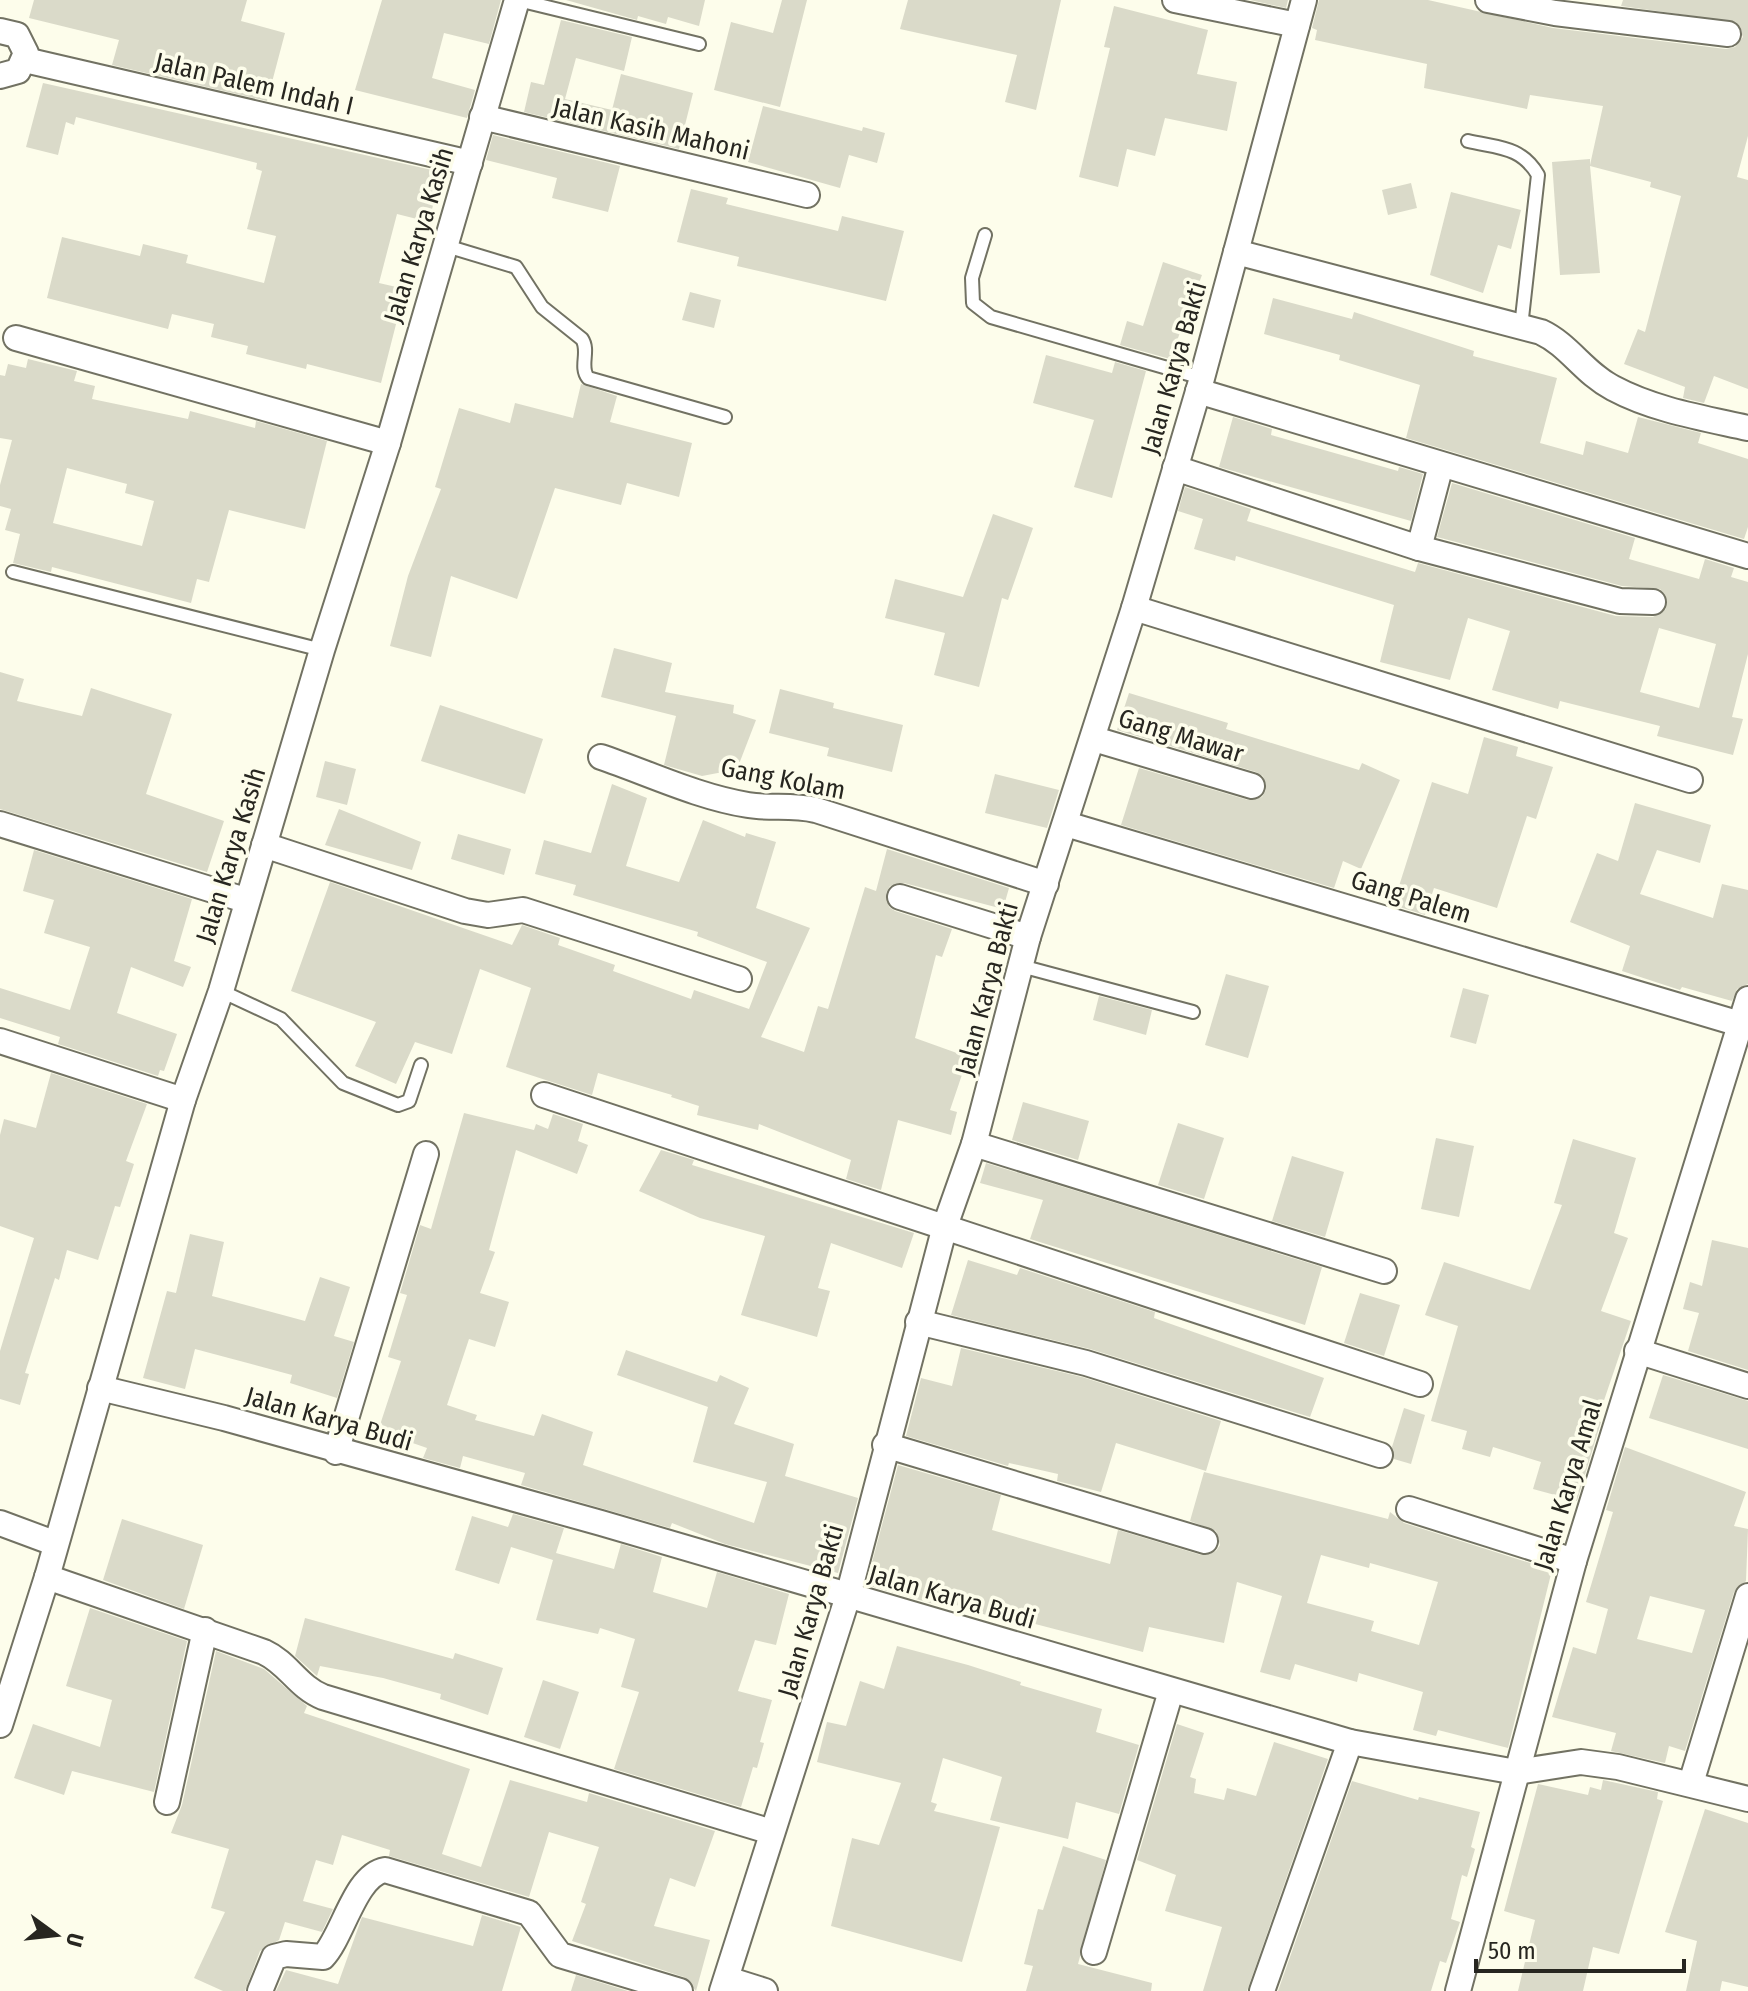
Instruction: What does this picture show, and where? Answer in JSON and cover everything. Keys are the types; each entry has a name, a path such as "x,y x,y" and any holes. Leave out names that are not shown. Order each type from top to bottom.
{"street":[{"name":"Jalan Karya Kasih","path":"0,1725 47,1577 54,1543 183,1100 221,991 245,900 388,443 443,245 517,0"},
{"path":"1175,0 1297,25"},
{"name":"Jalan Karya Bakti","path":"724,1985 848,1596 885,1445 945,1226 974,1144 1028,937 1094,739 1200,385 1304,0"},
{"path":"1488,0 1555,13 1728,34"},
{"path":"0,31 17,35 24,46 25,60 18,71 0,76"},
{"name":"Jalan Palem Indah I","path":"25,60 470,163"},
{"name":"Jalan Kasih Mahoni","path":"482,117 807,195"},
{"path":"1236,252 1554,338 1584,369 1613,388 1676,412 1748,428"},
{"path":"16,338 388,443"},
{"path":"1200,385 1441,465 1748,556"},
{"path":"1419,548 1441,465"},
{"path":"1175,468 1419,548 1620,601 1653,602"},
{"path":"1134,608 1690,780"},
{"name":"Gang Mawar","path":"1094,739 1252,786"},
{"name":"Gang Kolam","path":"601,757 731,801 763,806 789,804 816,810 1046,884"},
{"path":"0,824 245,900"},
{"name":"Gang Palem","path":"1066,824 1740,1024"},
{"path":"264,845 465,911 488,915 523,910 739,979"},
{"path":"900,897 1028,937"},
{"name":"Jalan Karya Amal","path":"1458,1991 1574,1561 1637,1351 1740,1063 1740,1024 1748,999"},
{"path":"0,1041 183,1100"},
{"path":"544,1095 1420,1384"},
{"path":"974,1144 1384,1271"},
{"path":"336,1452 426,1154"},
{"path":"918,1322 1086,1363 1380,1455"},
{"path":"1637,1351 1748,1386"},
{"name":"Jalan Karya Budi","path":"100,1388 224,1418 336,1452 601,1523 1350,1742 1516,1772 1581,1762 1691,1783 1748,1799"},
{"path":"885,1445 1205,1541"},
{"path":"1409,1509 1574,1561"},
{"path":"0,1523 54,1543"},
{"path":"47,1577 274,1656 297,1682 323,1697 772,1832"},
{"path":"1691,1783 1748,1596"},
{"path":"167,1802 205,1630"},
{"path":"1094,1952 1171,1691"},
{"path":"1262,1991 1350,1742"},
{"path":"260,1991 274,1957 286,1954 317,1958 327,1953 362,1888 373,1873 385,1870 529,1913 560,1955 680,1991"},
{"path":"724,1985 765,1991"}],"lane":[{"path":"517,0 699,44"},
{"path":"1468,141 1511,150 1529,158 1538,175 1539,196 1521,327"},
{"path":"985,235 972,278 973,303 991,317 1200,385"},
{"path":"443,245 516,267 542,307 586,345 584,372 588,378 725,417"},
{"path":"13,572 322,650"},
{"path":"1021,966 1193,1012"},
{"path":"221,991 281,1019 343,1083 398,1105 409,1101 421,1065"}],"building":[{"path":"34,0 247,0 241,21 285,33 267,101 112,65 119,40 29,18"},
{"path":"382,0 501,0 489,44 444,33 432,78 475,90 467,118 355,90"},
{"path":"566,0 705,0 699,26 668,17 666,24 638,16 637,20"},
{"path":"782,0 807,0 780,107 714,90 731,22 773,33"},
{"path":"908,0 1061,0 1036,110 1005,102 1017,55 900,29"},
{"path":"1250,0 1288,0 1286,8"},
{"path":"1319,0 1428,0 1553,28 1726,49 1735,47 1743,37 1736,22 1621,6 1623,0 1748,0 1748,136 1737,177 1748,180 1748,389 1714,376 1704,403 1683,398 1685,387 1624,364 1638,329 1645,332 1681,196 1650,187 1651,182 1590,166 1600,273 1560,275 1552,162 1590,159 1590,165 1603,106 1530,95 1527,109 1424,88 1427,64 1315,40 1317,30 1312,28"},
{"path":"1114,6 1208,30 1197,74 1237,82 1227,131 1165,118 1155,156 1127,149 1118,187 1079,177 1110,48 1104,47"},
{"path":"561,20 632,37 624,71 576,58 565,99 612,110 621,74 693,93 679,149 524,112 531,82 544,85"},
{"path":"43,83 441,172 429,222 397,214 379,283 405,289 381,383 307,364 306,369 246,354 248,346 211,337 214,324 172,314 168,329 47,298 62,237 140,256 143,244 188,255 186,263 264,283 276,236 247,229 262,171 256,169 257,163 76,117 74,125 66,122 58,155 26,147"},
{"path":"763,106 862,131 863,127 885,133 877,163 849,155 840,188 748,162"},
{"path":"493,135 620,166 608,212 552,198 557,178 486,160"},
{"path":"1411,183 1417,208 1388,215 1382,190"},
{"path":"691,189 728,198 726,204 838,231 842,216 904,231 886,301 737,266 739,257 677,242"},
{"path":"1451,192 1521,210 1511,249 1498,245 1483,293 1430,275"},
{"path":"1163,262 1202,275 1170,359 1120,345 1127,321 1143,326"},
{"path":"690,292 721,300 714,328 682,320"},
{"path":"1273,298 1352,319 1354,312 1474,351 1473,356 1557,378 1540,443 1583,455 1586,441 1628,453 1638,417 1701,433 1698,443 1748,459 1748,527 1744,539 1406,438 1420,385 1339,360 1340,355 1264,334"},
{"path":"1046,355 1112,373 1115,362 1146,371 1112,498 1074,487 1094,420 1033,403"},
{"path":"28,359 77,371 74,381 95,386 92,399 188,419 190,411 255,428 256,421 327,441 305,529 229,510 209,582 197,579 191,603 52,567 51,572 13,563 20,534 5,530 11,509 0,506 0,485 12,440 0,438 0,375 5,376 8,364 26,368","holes":["67,468 127,484 125,493 154,501 142,546 53,523"]},
{"path":"581,384 617,396 610,422 692,443 679,497 627,483 621,505 555,488 517,599 451,576 431,657 390,646 408,576 441,489 435,487 459,408 510,423 515,403 573,418"},
{"path":"1233,417 1272,429 1271,435 1398,471 1399,467 1423,474 1411,521 1219,467"},
{"path":"1452,483 1635,538 1629,559 1699,579 1705,559 1734,568 1731,577 1748,582 1748,654 1732,717 1743,719 1733,755 1657,736 1660,726 1560,701 1558,709 1492,690 1510,631 1468,618 1450,680 1380,662 1394,605 1236,556 1235,561 1194,549 1203,519 1178,511 1185,487 1251,509 1247,521 1415,572 1418,563 1616,616 1653,617 1666,609 1666,596 1660,589 1622,586 1437,537","holes":["1659,628 1716,644 1699,708 1640,692"]},
{"path":"993,514 1033,528 1008,600 1002,598 979,687 934,675 945,633 885,618 895,579 963,597"},
{"path":"614,648 672,663 665,692 734,705 733,713 756,720 734,777 723,772 702,776 664,765 676,716 601,697"},
{"path":"0,672 24,679 17,701 82,716 91,688 172,714 146,794 224,821 207,872 0,809"},
{"path":"780,689 834,703 833,708 903,725 892,772 827,756 829,748 769,733"},
{"path":"1129,693 1228,723 1226,729 1359,770 1362,763 1400,780 1361,869 1343,861 1334,888 1121,825 1139,768 1248,800 1262,797 1266,790 1263,776 1256,772 1117,730"},
{"path":"440,705 543,739 525,794 421,761"},
{"path":"1484,737 1518,747 1516,756 1553,767 1536,819 1527,816 1497,908 1434,888 1425,915 1393,905 1432,782 1468,794"},
{"path":"325,761 356,769 347,805 316,797"},
{"path":"995,774 1059,790 1047,828 985,813"},
{"path":"612,784 647,798 626,866 679,882 703,820 745,837 746,833 776,842 756,908 810,928 761,1037 804,1052 818,1006 828,1009 865,887 876,891 887,849 1009,888 1003,909 904,883 890,886 886,893 889,907 895,911 952,929 942,957 936,955 915,1038 968,1057 950,1110 957,1112 951,1135 898,1120 881,1190 846,1179 851,1160 759,1124 758,1130 697,1115 699,1106 672,1095 598,1073 592,1095 506,1067 531,988 480,969 452,1054 415,1042 396,1084 355,1066 376,1022 291,991 330,882 512,945 522,925 560,938 558,945 615,965 613,971 691,999 694,990 749,1009 767,962 697,936 698,932 573,895 576,885 535,874 544,840 591,853"},
{"path":"1635,803 1711,825 1700,863 1657,850 1640,894 1713,918 1722,884 1748,890 1748,984 1737,989 1732,1001 1682,987 1680,990 1622,971 1630,946 1570,922 1597,853 1618,861"},
{"path":"339,809 421,842 412,870 325,845"},
{"path":"458,834 511,849 504,875 451,859"},
{"path":"34,850 192,899 174,961 191,967 183,987 131,967 117,1013 177,1034 164,1071 160,1070 158,1076 58,1044 60,1037 0,1018 0,988 70,1010 90,947 44,933 54,900 23,891"},
{"path":"1226,974 1269,986 1248,1058 1205,1045"},
{"path":"1463,988 1489,995 1476,1044 1450,1037"},
{"path":"1099,996 1152,1010 1146,1035 1093,1020"},
{"path":"51,1073 147,1104 126,1161 134,1164 120,1207 115,1206 98,1260 67,1250 59,1280 55,1278 25,1373 29,1374 20,1405 0,1399 0,1351 34,1238 0,1226 0,1135 4,1119 36,1128"},
{"path":"1023,1102 1089,1121 1078,1160 1012,1140"},
{"path":"464,1113 534,1130 536,1124 548,1129 553,1114 583,1124 578,1141 588,1145 577,1174 516,1150 489,1250 495,1252 480,1293 509,1302 495,1347 469,1339 447,1405 477,1415 475,1420 534,1436 542,1414 593,1432 583,1465 754,1523 767,1482 693,1462 708,1407 617,1375 626,1350 717,1382 720,1375 749,1388 734,1424 794,1444 785,1476 858,1498 838,1573 725,1544 672,1523 670,1528 521,1485 525,1473 463,1456 460,1468 423,1458 427,1448 378,1431 401,1361 388,1357 407,1295 400,1293 420,1225 431,1229"},
{"path":"1178,1123 1224,1138 1204,1199 1158,1185"},
{"path":"1436,1138 1474,1146 1459,1217 1421,1209"},
{"path":"1573,1139 1636,1158 1614,1233 1628,1238 1601,1311 1631,1321 1597,1421 1601,1422 1577,1501 1533,1489 1541,1462 1493,1447 1490,1457 1462,1449 1467,1431 1431,1421 1458,1326 1425,1315 1444,1262 1530,1290 1562,1205 1554,1203"},
{"path":"661,1150 694,1160 692,1165 914,1233 902,1268 831,1243 818,1288 830,1291 817,1337 741,1315 765,1236 700,1218 639,1191"},
{"path":"1292,1156 1344,1172 1325,1237 1272,1221"},
{"path":"986,1163 1322,1267 1305,1325 1030,1239 1043,1200 980,1183"},
{"path":"190,1234 224,1242 212,1296 305,1321 320,1277 350,1287 334,1336 354,1342 337,1398 290,1383 292,1375 195,1349 185,1389 143,1378 167,1291 176,1293"},
{"path":"1712,1240 1748,1248 1748,1370 1688,1351 1699,1313 1683,1309 1690,1282 1702,1286"},
{"path":"968,1260 1017,1275 1020,1268 1155,1312 1154,1318 1324,1378 1310,1417 1090,1349 951,1315"},
{"path":"1360,1293 1400,1305 1384,1356 1344,1343"},
{"path":"961,1348 1082,1377 1221,1421 1206,1471 1116,1443 1101,1492 1057,1481 1058,1474 1009,1463 1008,1466 906,1436 921,1378 952,1386"},
{"path":"1663,1375 1748,1401 1748,1449 1649,1418"},
{"path":"1404,1408 1425,1415 1411,1464 1394,1459 1392,1447"},
{"path":"1625,1447 1746,1492 1734,1526 1748,1529 1746,1581 1734,1592 1685,1751 1669,1746 1665,1763 1611,1751 1616,1733 1552,1717 1573,1647 1596,1654 1608,1609 1586,1602 1613,1512 1606,1510","holes":["1650,1596 1705,1610 1692,1653 1637,1639"]},
{"path":"898,1465 1001,1495 992,1530 1110,1564 1118,1530 1201,1555 1216,1551 1220,1545 1216,1531 1190,1521 1204,1472 1388,1519 1390,1512 1404,1523 1552,1570 1508,1748 1438,1730 1436,1736 1413,1730 1423,1692 1359,1673 1357,1682 1295,1664 1290,1680 1260,1672 1282,1596 1237,1582 1224,1643 1149,1627 1143,1652 993,1613 992,1617 942,1600 941,1606 866,1585","holes":["1321,1555 1369,1568 1370,1563 1438,1582 1419,1645 1371,1631 1374,1621 1307,1603"]},
{"path":"513,1514 564,1528 556,1553 614,1569 621,1544 662,1557 653,1592 707,1608 717,1572 789,1594 776,1645 755,1640 738,1691 772,1700 760,1742 764,1743 757,1768 753,1767 741,1807 614,1769 639,1692 621,1687 635,1639 600,1628 598,1634 536,1620 553,1560 511,1547 499,1584 455,1570 472,1516 508,1527"},
{"path":"122,1519 203,1545 184,1609 103,1580"},
{"path":"90,1608 187,1641 154,1792 72,1771 64,1795 14,1778 33,1724 100,1747 112,1700 66,1686"},
{"path":"305,1618 453,1659 455,1653 503,1668 488,1715 440,1699 441,1694 383,1678 320,1666 317,1676 295,1656"},
{"path":"897,1646 968,1665 1021,1682 1020,1685 1102,1709 1096,1732 1139,1745 1119,1814 1076,1802 1068,1839 990,1820 1002,1777 943,1758 931,1802 937,1804 934,1811 1000,1827 962,1962 831,1926 852,1838 879,1845 901,1783 817,1762 827,1722 846,1726 860,1681 884,1689"},
{"path":"216,1651 264,1669 307,1706 304,1713 470,1769 442,1854 481,1867 510,1780 587,1802 589,1793 715,1831 695,1887 670,1878 654,1926 710,1940 696,1991 684,1977 572,1941 586,1904 581,1902 599,1847 549,1832 529,1897 389,1856 390,1850 342,1835 333,1865 316,1860 303,1901 333,1909 322,1932 285,1922 279,1940 260,1951 245,1991 223,1991 194,1978 225,1912 211,1908 229,1849 171,1833 182,1805"},
{"path":"543,1680 579,1692 560,1749 524,1737"},
{"path":"1177,1724 1204,1733 1190,1777 1196,1779 1194,1793 1224,1800 1227,1788 1256,1796 1274,1742 1328,1759 1247,1991 1203,1991 1222,1927 1165,1911 1176,1875 1137,1860"},
{"path":"1603,1780 1658,1792 1657,1799 1663,1801 1619,1954 1593,1947 1583,1991 1518,1991 1535,1920 1504,1911 1538,1784 1588,1795 1590,1787 1601,1790"},
{"path":"1352,1781 1418,1800 1419,1797 1480,1812 1471,1847 1475,1849 1467,1877 1462,1875 1451,1919 1460,1922 1446,1963 1440,1961 1431,1991 1278,1991"},
{"path":"1705,1809 1748,1823 1748,1987 1722,1981 1720,1991 1686,1991 1697,1941 1665,1932"},
{"path":"1063,1846 1106,1860 1078,1964 1152,1983 1151,1991 1026,1991 1033,1966 1024,1964 1038,1909 1043,1910"},
{"path":"482,1915 521,1927 502,1991 276,1991 286,1970 338,1984 362,1917 473,1946"},
{"path":"576,1975 628,1991 571,1991"}]}
